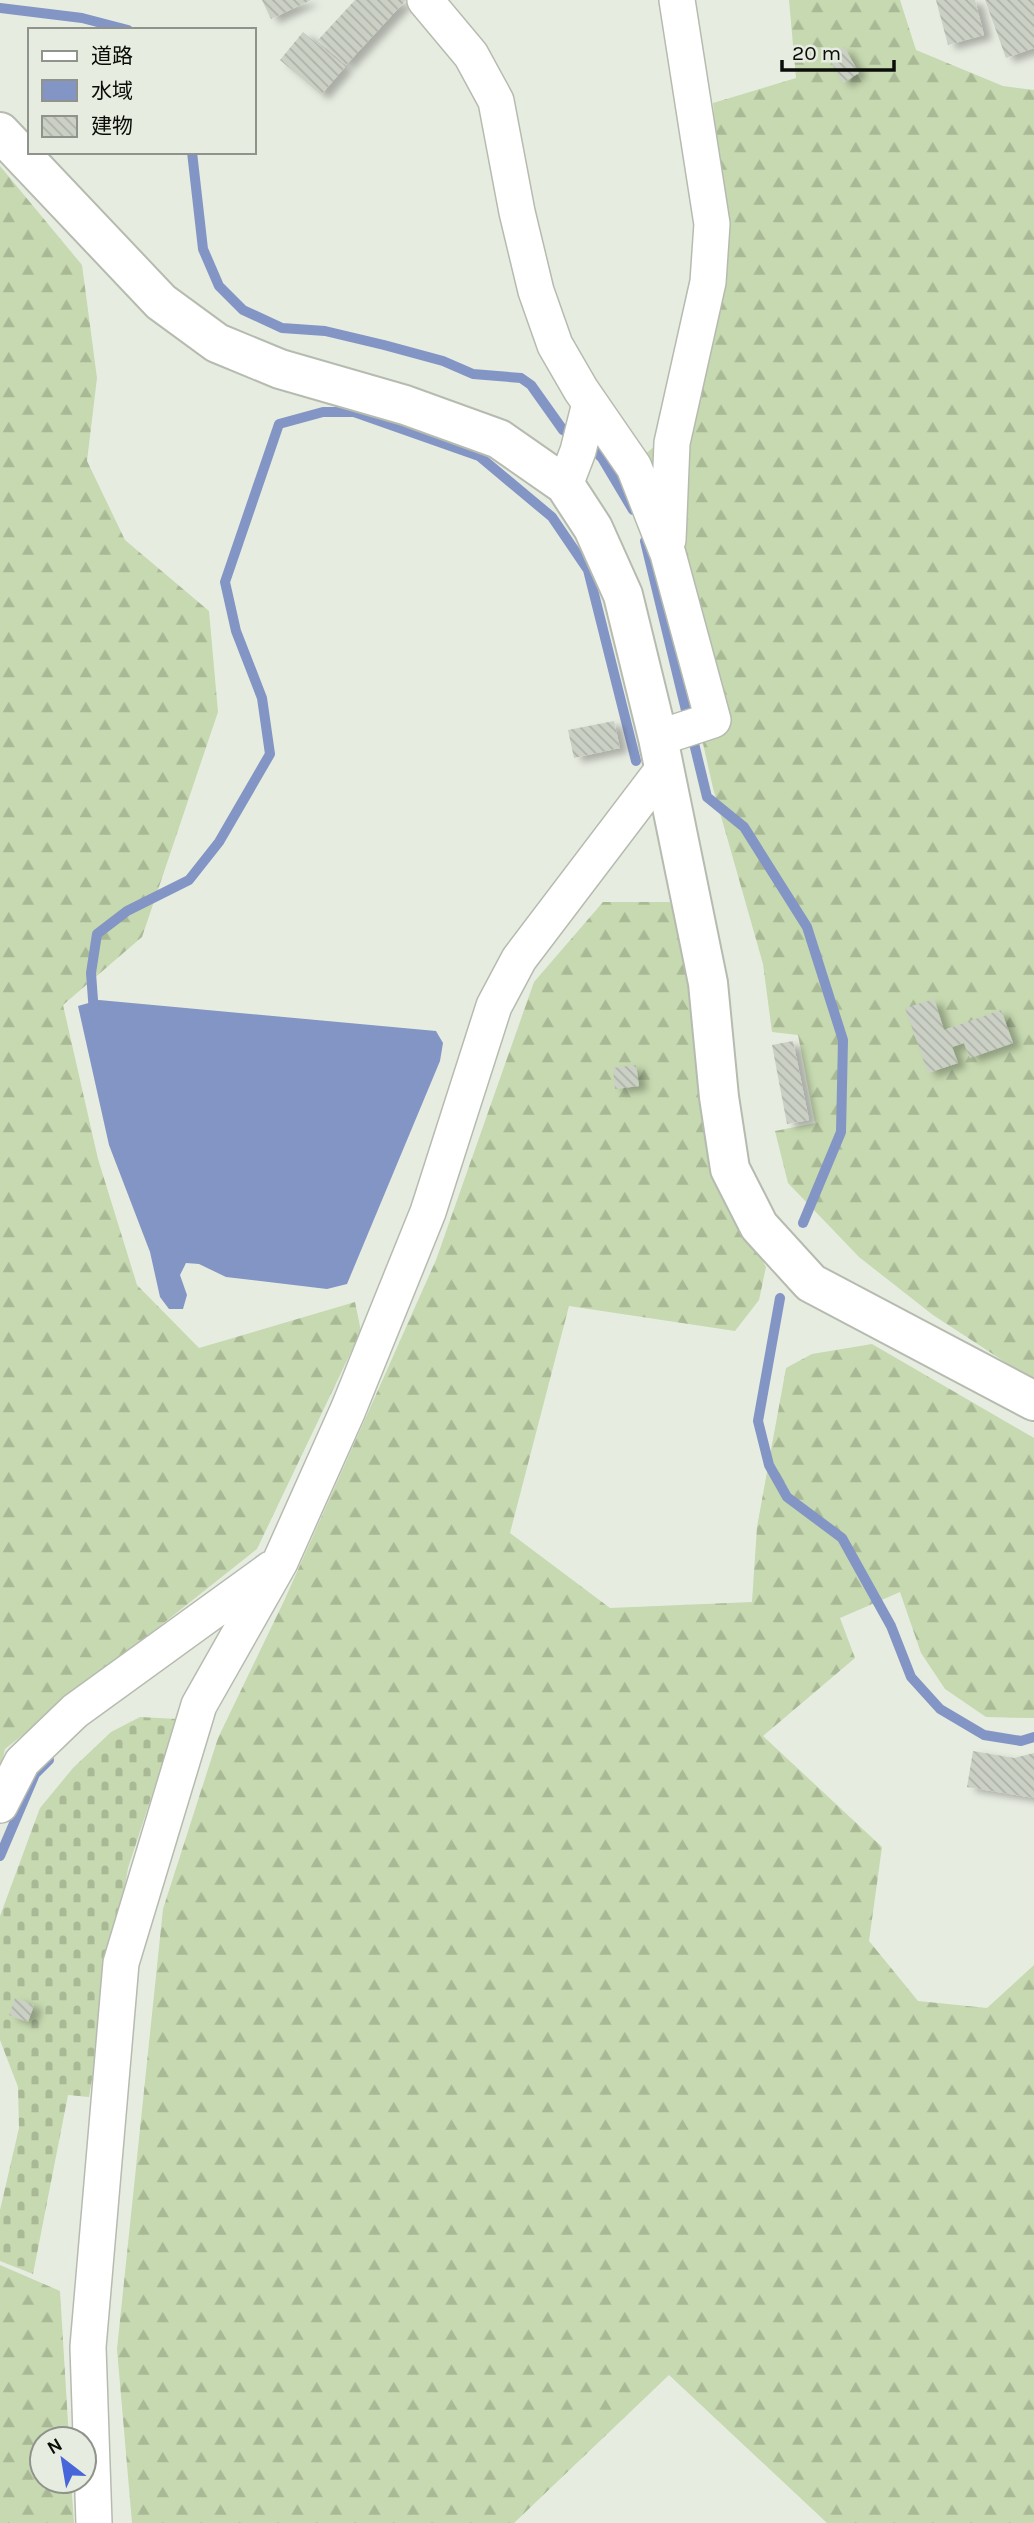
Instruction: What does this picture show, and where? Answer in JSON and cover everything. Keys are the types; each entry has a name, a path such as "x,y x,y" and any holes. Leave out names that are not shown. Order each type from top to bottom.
{"street":[{"path":"425,0 471,55 496,101 517,212 536,291 555,345 579,443 593,528 623,595 676,740 730,1169 759,1226 811,1283 1034,1401"},
{"path":"668,554 672,443 708,282 712,224 677,0"},
{"path":"0,132 161,302 217,343 280,369 405,405 499,439 579,443 634,467 668,554 713,720 676,740 519,959 494,1006 428,1212 348,1410 281,1562 199,1705 121,1963 88,2347 94,2523"},
{"path":"0,1805 22,1762 75,1711 281,1562"}],"green space":[{"path":"789,0 900,0 916,50 1003,86 1034,90 1034,1381 933,1315 859,1257 788,1183 775,1131 815,1123 798,1035 772,1032 763,964 713,788 639,459 686,421 726,249 713,103 796,78"},
{"path":"0,166 82,265 97,378 87,461 125,540 209,611 218,712 142,937 63,1005 98,1159 137,1285 199,1348 355,1302 361,1331 257,1549 5,1749 0,1771"},
{"path":"603,902 670,902 693,975 714,1174 766,1267 759,1300 735,1331 569,1306 510,1533 610,1608 752,1602 757,1527 786,1368 812,1354 872,1344 1034,1438 1034,1718 986,1717 945,1689 921,1653 900,1592 840,1618 855,1658 763,1736 882,1847 869,1941 918,2001 987,2008 1034,1965 1034,2523 827,2523 669,2375 514,2523 132,2523 117,2349 163,1909 218,1738 284,1601 436,1260 534,982"},
{"path":"140,1717 177,1719 128,1868 89,2097 68,2095 33,2274 0,2261 0,2210 19,2128 18,2087 0,2040 0,1916 40,1808 73,1768 111,1732"},
{"path":"0,2265 60,2291 68,2425 28,2425 28,2495 72,2495 74,2523 0,2523"}],"water":[{"path":"99,1000 436,1031 443,1043 440,1061 347,1284 327,1289 226,1277 199,1264 186,1263 180,1275 187,1295 183,1309 169,1309 160,1297 150,1252 109,1145 78,1006"}],"building":[{"path":"262,0 311,0 271,19"},
{"path":"355,0 406,0 346,65 318,40"},
{"path":"936,0 975,0 984,35 948,45"},
{"path":"985,0 1034,0 1034,48 1006,58"},
{"path":"303,32 345,67 321,95 280,60"},
{"path":"844,47 859,73 843,83 828,57"},
{"path":"614,721 620,748 574,758 568,730"},
{"path":"934,999 944,1030 1001,1010 1013,1043 970,1058 964,1043 952,1047 958,1063 928,1073 905,1008"},
{"path":"793,1041 809,1120 787,1124 772,1045"},
{"path":"636,1065 639,1086 615,1089 613,1068"},
{"path":"973,1751 1014,1758 1034,1753 1034,1798 967,1787"},
{"path":"15,1998 34,2005 28,2022 9,2015"}],"waterway":[{"path":"0,8 82,18 120,28"},
{"path":"192,154 203,249 219,286 243,310 282,328 325,331 384,345 443,361 473,374 521,378 531,385 563,430 592,448 602,458 633,510"},
{"path":"94,1013 91,973 97,934 127,911 189,880 219,842 270,754 262,698 236,631 225,582 279,424 323,412 354,412 479,456 552,517 588,570 636,761"},
{"path":"645,541 707,797 744,827 807,927 843,1040 841,1132 803,1223"},
{"path":"780,1298 758,1421 769,1465 787,1497 842,1538 891,1626 911,1677 940,1709 984,1735 1021,1741 1034,1737"},
{"path":"0,1856 35,1774 49,1760"}]}
